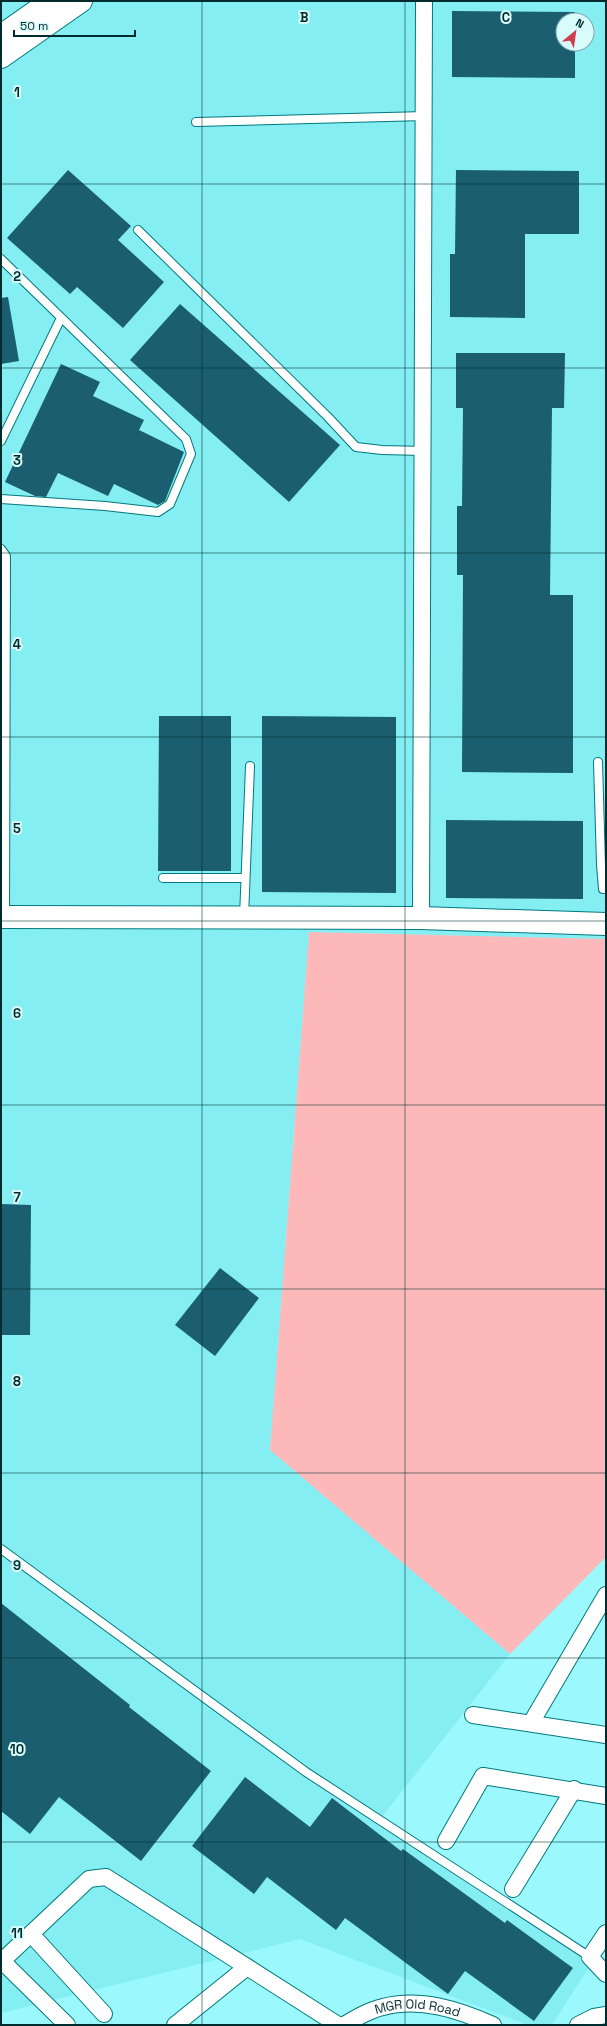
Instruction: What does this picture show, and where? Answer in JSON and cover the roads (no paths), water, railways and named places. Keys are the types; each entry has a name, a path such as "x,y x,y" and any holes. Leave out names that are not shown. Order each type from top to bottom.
{"street":[{"path":"3,31 51,1"},
{"path":"1,57 81,1"},
{"path":"421,918 424,451 424,1"},
{"path":"3,917 421,918 606,924"},
{"path":"531,1723 606,1595"},
{"path":"473,1715 606,1734"},
{"path":"446,1841 483,1776 574,1789 606,1796"},
{"path":"513,1889 574,1789"},
{"path":"66,2025 2,1962 90,1879 106,1877 338,2025"},
{"path":"606,1933 590,1957 606,1974"},
{"path":"31,1934 104,2014"},
{"path":"175,2025 247,1967"},
{"name":"MGR Old Road","path":"344,2025 362,2015 383,2007 399,2005 433,2005 464,2013 493,2025"},
{"path":"578,2025 606,2015"}],"lane":[{"path":"196,122 425,116"},
{"path":"138,230 328,417 356,447 382,450 424,451"},
{"path":"1,259 186,440 191,454 170,504 158,512 105,506 1,499"},
{"path":"1,440 61,318"},
{"path":"1,549 6,556 3,917"},
{"path":"598,762 601,865 604,888 606,889"},
{"path":"244,917 250,766"},
{"path":"163,878 245,878"},
{"path":"1,1549 306,1772 590,1957"}]}
